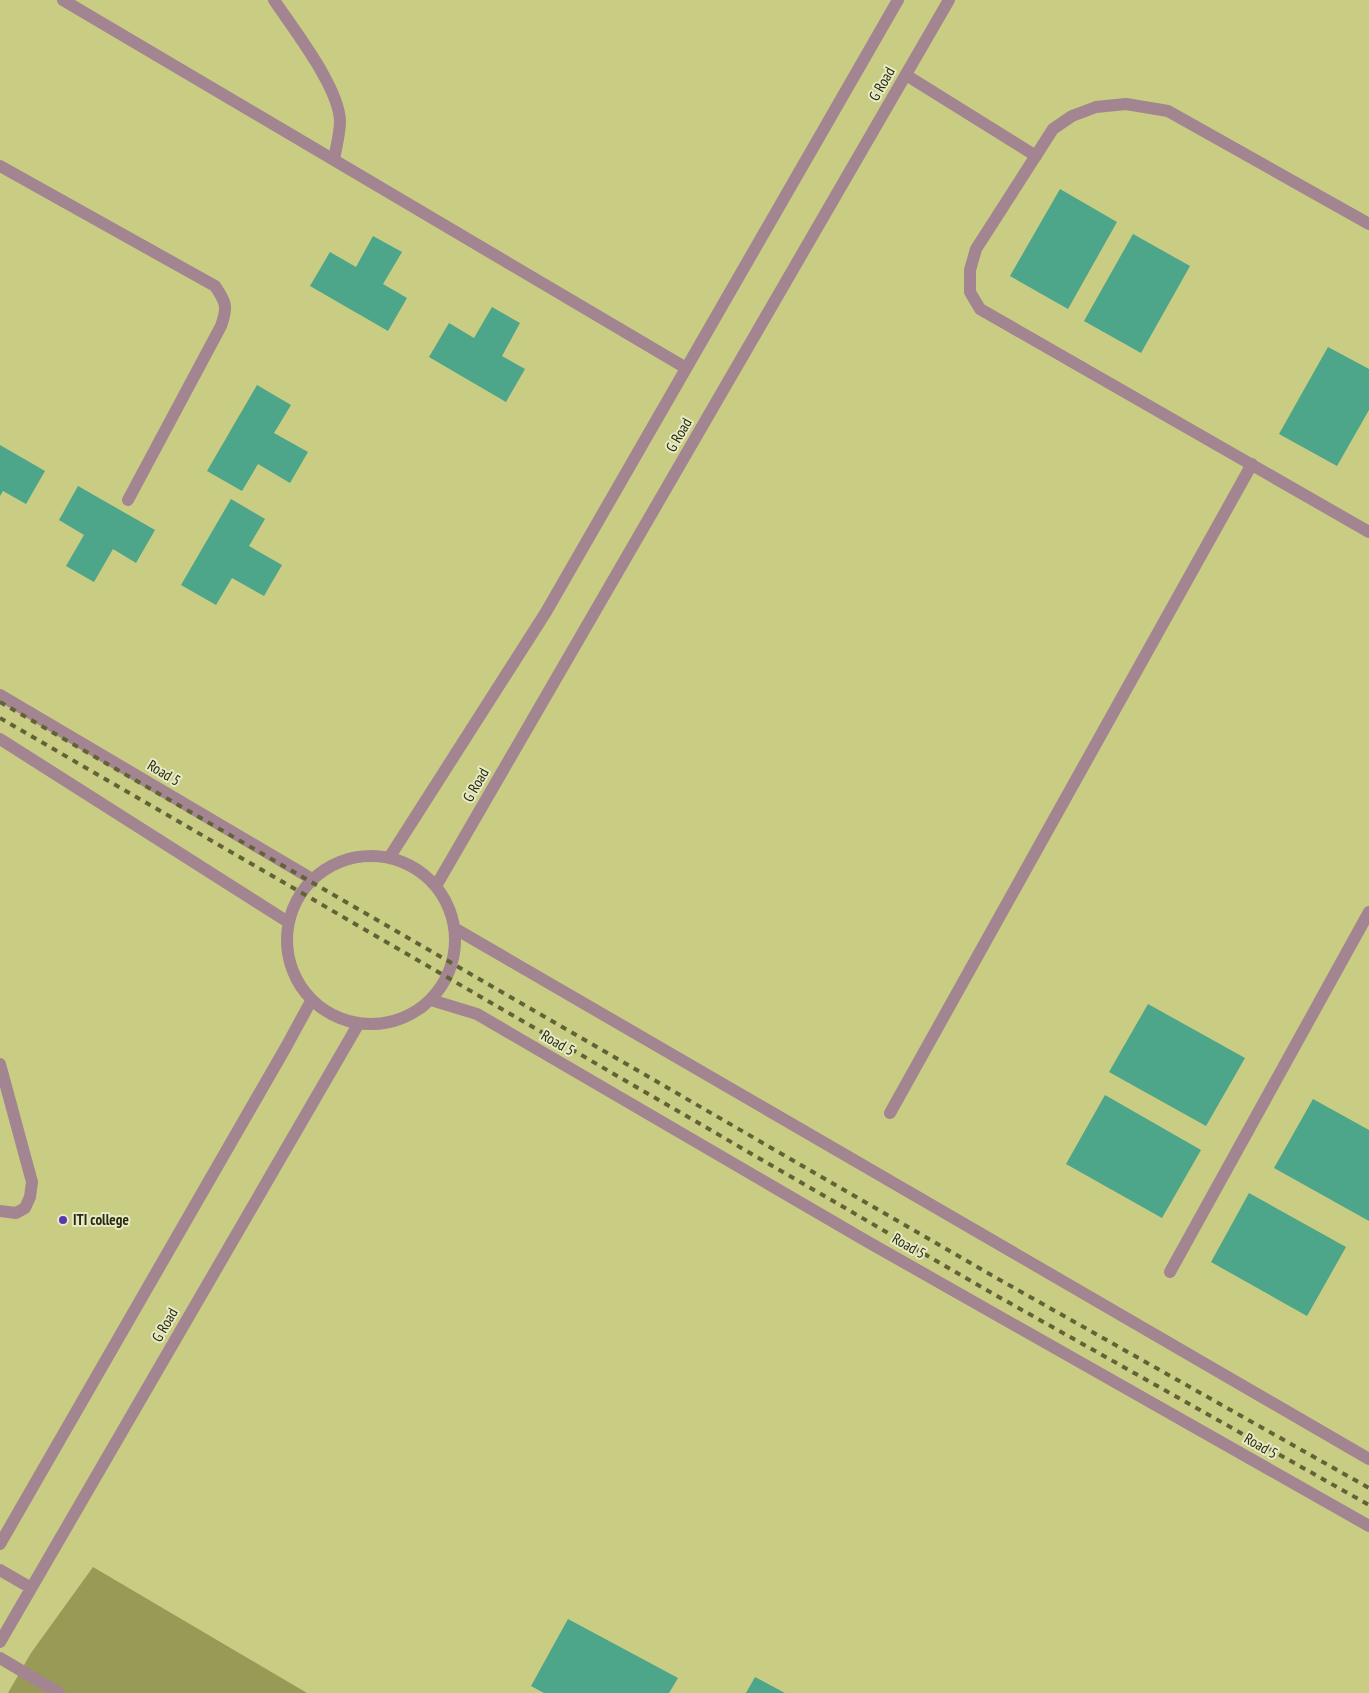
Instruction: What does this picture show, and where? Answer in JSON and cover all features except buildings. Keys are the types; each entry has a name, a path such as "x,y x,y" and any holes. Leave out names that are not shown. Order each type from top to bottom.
{"street":[{"path":"63,0 686,368"},
{"path":"274,0 325,77 336,100 340,122 334,160"},
{"name":"G Road","path":"389,858 546,612 898,0"},
{"name":"G Road","path":"436,886 949,0"},
{"path":"906,75 1036,156"},
{"path":"1369,224 1168,111 1126,104 1096,107 1072,116 1052,129 976,249 970,270 970,292 980,310 1369,532"},
{"path":"0,166 215,286 224,299 226,312 221,326 128,500"},
{"path":"890,1113 1252,464"},
{"name":"Road 5","path":"0,695 312,879"},
{"path":"0,739 288,922"},
{"path":"362,856 389,858 415,868 436,886 449,908 456,933 453,960 445,981 431,1000 409,1015 384,1023 359,1023 333,1015 311,1001 294,977 286,950 288,922 296,899 312,879 335,863 362,856"},
{"path":"1170,1272 1369,912"},
{"path":"454,928 1369,1459"},
{"name":"Road 5","path":"431,1000 476,1014 868,1242 1369,1526"},
{"path":"0,1544 311,1001"},
{"name":"G Road","path":"0,1642 359,1023"},
{"path":"0,1064 32,1182 30,1196 25,1208 16,1212 0,1211"},
{"path":"0,1570 31,1588"},
{"path":"0,1658 60,1693"}],"green space":[{"path":"93,1567 307,1693 8,1693 31,1653"}],"railway":[{"path":"0,702 993,1276 1369,1488"},
{"path":"0,718 983,1288 1369,1505"}],"place":[{"name":"ITI college","path":"63,1220"}]}
